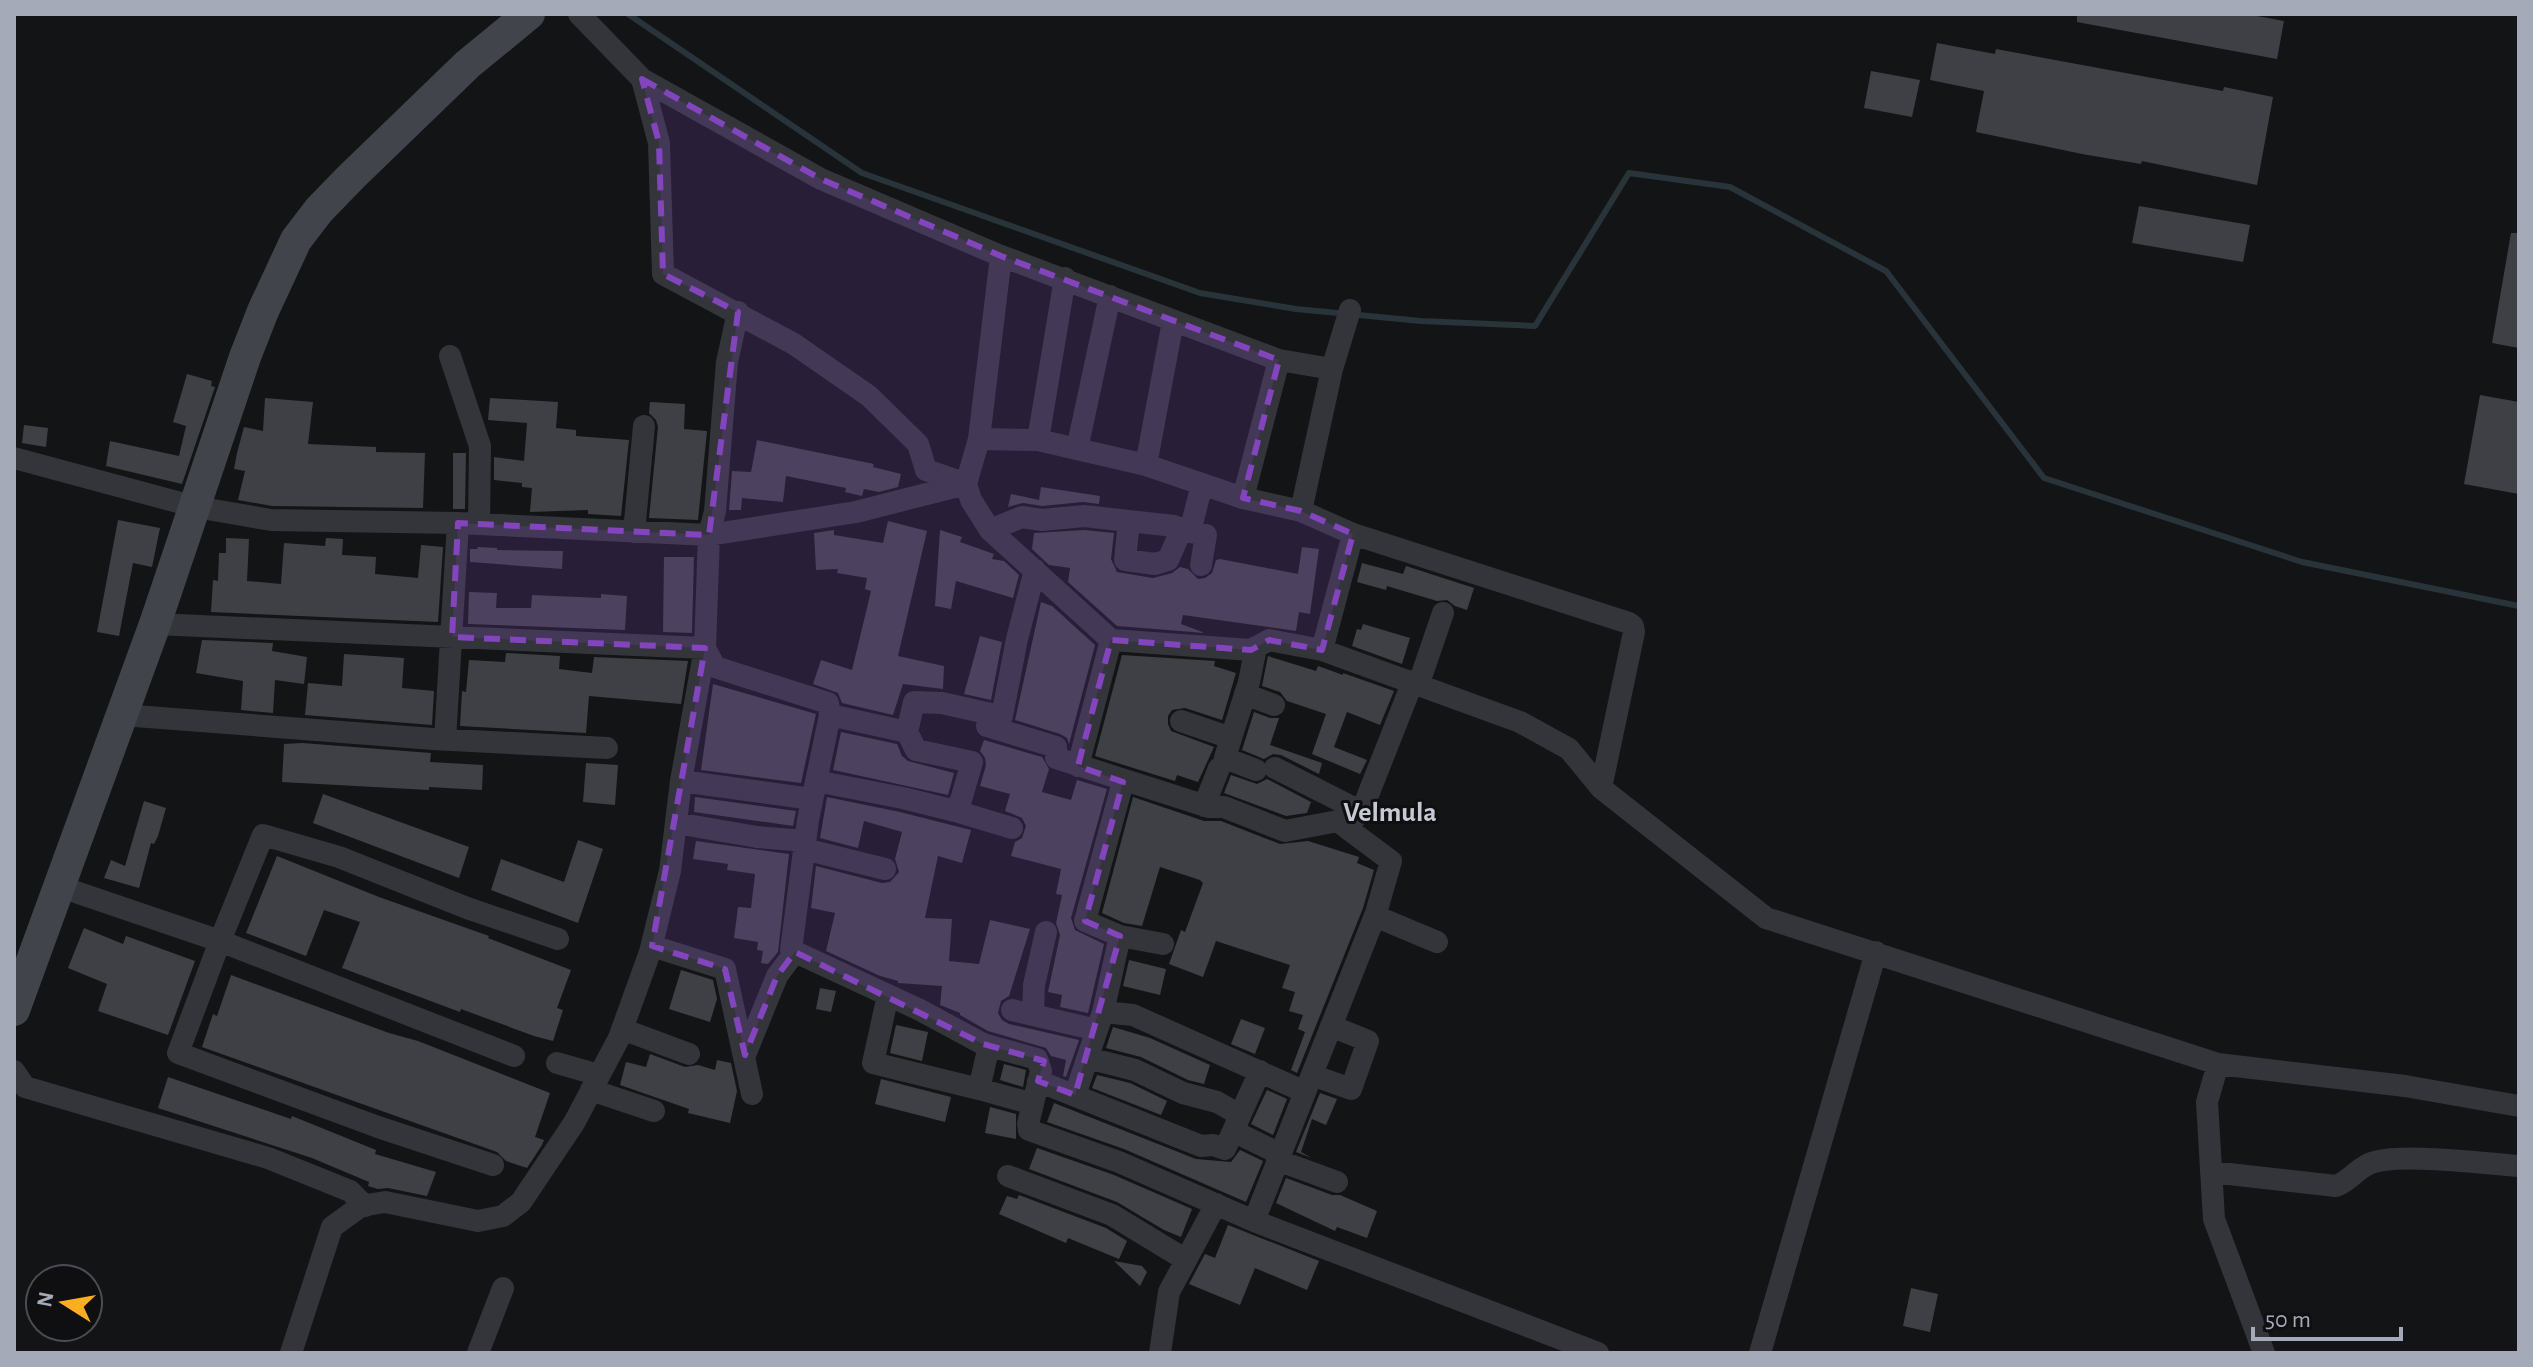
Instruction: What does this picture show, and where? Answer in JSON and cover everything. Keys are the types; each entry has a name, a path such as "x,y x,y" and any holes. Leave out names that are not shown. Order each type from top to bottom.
{"street":[{"path":"14,1010 155,624 258,323 296,240 319,210 351,177 468,64 529,14"},
{"path":"579,14 642,79 821,179 1001,256 1173,321 1279,360 1332,369"},
{"path":"642,79 659,143 663,274 794,344 869,396 918,444 926,470 966,484"},
{"path":"1001,256 979,439 966,484 971,500 990,530 1111,640 1251,650 1269,640 1322,650 1520,722 1569,749 1601,788 1766,918 2218,1064 2405,1086 2519,1106"},
{"path":"1038,440 1065,278"},
{"path":"1077,449 1110,296"},
{"path":"1301,511 1332,369 1350,310"},
{"path":"291,1353 332,1227 365,1206 385,1202 478,1221 503,1216 523,1199 574,1123 622,1029 652,946 670,871 681,781 705,648 709,535 715,511 727,362 738,312"},
{"path":"1146,465 1173,321"},
{"path":"445,740 452,637 480,446 450,356"},
{"path":"1243,498 1279,360"},
{"path":"634,532 644,426"},
{"path":"979,439 1038,440 1146,465 1243,498 1301,511 1353,534 1633,626 1601,788"},
{"path":"14,458 196,507 271,520 468,523 709,535 856,512 966,484"},
{"path":"1129,521 1125,560 1155,564 1168,560 1202,484"},
{"path":"990,530 1022,517 1042,520 1084,516 1184,530 1206,535 1201,565"},
{"path":"1322,650 1353,534"},
{"path":"955,811 972,762 916,750 907,732 914,702 942,703 1002,716 1035,570"},
{"path":"1354,820 1366,800 1443,613"},
{"path":"155,624 705,648"},
{"path":"1078,766 1111,640"},
{"path":"1254,1221 1375,916 1391,861 1354,820 1265,769 1225,758 1256,647"},
{"path":"705,648 715,667 828,703 830,715 804,845 791,950 989,1046 1037,1059 1041,1066 1029,1130 1119,1162 1254,1221 1598,1353"},
{"path":"1245,694 1274,705"},
{"path":"991,714 987,726 1056,747 1056,758 1204,806 1224,807 1285,831 1354,820"},
{"path":"122,715 445,740 607,748"},
{"path":"830,715 907,732"},
{"path":"1181,721 1231,738"},
{"path":"1204,806 1219,768"},
{"path":"681,781 903,798 1012,828"},
{"path":"1123,782 1085,921 1120,936 1163,944"},
{"path":"676,823 804,845 885,869"},
{"path":"493,1165 378,1127 178,1053 263,835 339,857 467,908 558,939"},
{"path":"58,886 220,941 514,1056"},
{"path":"1375,916 1437,942"},
{"path":"1046,932 1034,985 1023,1013 1100,1021 1133,1015 1260,1071 1351,1089 1368,1041 1331,1026"},
{"path":"1075,1095 1100,1021 1120,936"},
{"path":"652,946 725,969 752,1094"},
{"path":"745,1055 777,976 795,952"},
{"path":"1760,1353 1876,952"},
{"path":"888,995 873,1063 1033,1104"},
{"path":"622,1029 689,1054"},
{"path":"979,1089 989,1046"},
{"path":"1088,1058 1135,1070 1183,1093 1217,1102 1237,1123 1279,1157 1337,1182"},
{"path":"557,1063 654,1111"},
{"path":"2218,1064 2207,1102 2214,1219 2264,1353"},
{"path":"14,1071 25,1087 268,1158 350,1191 365,1206"},
{"path":"1038,1081 1201,1146 1213,1145 1225,1149 1260,1071"},
{"path":"2211,1172 2336,1186 2347,1182 2367,1164 2389,1159 2519,1166"},
{"path":"1008,1176 1112,1215 1186,1260"},
{"path":"1160,1353 1169,1292 1216,1204"},
{"path":"478,1353 503,1288"}],"highlighted area":[{"path":"642,79 821,179 1001,256 1279,360 1243,498 1301,511 1353,534 1322,650 1269,640 1251,650 1111,640 1078,766 1123,782 1085,921 1120,936 1075,1095 1038,1081 1044,1061 983,1044 795,952 777,976 745,1055 725,969 652,946 705,648 452,637 458,523 709,535 738,312 663,274 659,143"}],"building":[{"path":"2077,14 2246,14 2284,21 2277,59 2077,22"},
{"path":"1937,43 1995,54 1996,49 2223,91 2224,87 2273,97 2257,185 1976,132 1984,91 1930,80"},
{"path":"1871,71 1920,80 1912,117 1864,108"},
{"path":"2139,206 2250,225 2243,262 2132,243"},
{"path":"2511,233 2519,233 2519,348 2492,343"},
{"path":"187,374 212,381 211,386 215,387 182,484 106,466 110,441 179,456 186,426 173,422"},
{"path":"2480,395 2519,402 2519,494 2464,484"},
{"path":"265,398 313,402 308,444 376,447 376,452 425,453 423,508 272,506 238,500 245,471 234,469 237,453 244,427 263,431"},
{"path":"490,398 558,402 556,428 576,430 576,436 629,440 621,516 588,514 588,510 530,512 532,488 522,487 522,483 494,480 494,457 524,461 527,423 488,420"},
{"path":"650,402 685,404 684,429 707,431 698,520 649,518 658,427 649,413"},
{"path":"24,425 48,428 46,447 22,443"},
{"path":"757,440 874,464 873,467 901,474 898,487 879,492 864,489 862,496 845,492 846,488 786,476 783,502 742,498 741,510 729,510 732,471 751,472"},
{"path":"453,453 466,453 465,509 453,509"},
{"path":"1041,487 1100,496 1099,504 1083,502 1042,506 1023,503 1008,507 1011,494 1039,500"},
{"path":"118,520 160,528 152,567 133,563 119,636 97,632"},
{"path":"888,521 927,531 898,656 944,666 943,689 903,684 893,715 842,703 838,693 813,684 821,660 852,670 871,591 865,589 867,578 837,573 838,569 816,570 814,533 834,530 834,535 883,543"},
{"path":"940,530 962,537 960,542 994,554 992,559 1004,561 1019,575 1013,598 956,581 951,609 935,606"},
{"path":"1084,530 1114,533 1111,559 1117,572 1153,578 1172,573 1180,567 1188,569 1198,579 1205,578 1212,573 1216,560 1220,559 1298,574 1302,547 1319,549 1310,614 1299,612 1296,631 1183,615 1181,624 1205,633 1117,626 1068,582 1070,568 1049,565 1032,549 1034,533"},
{"path":"226,538 249,539 247,581 281,584 284,543 325,546 326,538 343,539 342,555 376,557 375,574 418,578 421,545 443,547 438,622 211,612 213,580 218,581 219,553 226,553"},
{"path":"470,549 563,551 562,569 470,562"},
{"path":"664,557 694,557 692,633 663,632"},
{"path":"1362,563 1403,574 1406,566 1474,588 1467,610 1447,600 1437,601 1387,586 1386,590 1357,582"},
{"path":"469,592 497,593 496,608 531,608 532,595 627,596 625,630 468,624"},
{"path":"1041,602 1052,606 1095,645 1069,744 1067,738 1060,734 1015,720"},
{"path":"1363,624 1410,638 1402,664 1352,646 1357,629 1361,630"},
{"path":"980,636 1002,642 991,700 964,694"},
{"path":"202,640 273,643 272,651 307,657 304,684 275,680 273,713 241,710 243,681 196,673"},
{"path":"506,653 560,656 559,669 592,673 594,657 688,661 681,704 589,696 586,733 460,726 462,691 466,692 469,660 505,662"},
{"path":"344,654 404,658 402,688 434,691 432,725 305,715 308,683 342,686"},
{"path":"1122,655 1215,661 1214,666 1236,673 1222,720 1185,708 1172,710 1168,716 1171,731 1214,747 1198,782 1177,775 1175,781 1095,756"},
{"path":"1268,656 1316,671 1318,666 1394,691 1380,725 1347,712 1334,747 1367,760 1360,774 1312,754 1326,714 1287,701 1280,692 1262,686"},
{"path":"713,684 816,714 801,783 701,770"},
{"path":"1254,712 1279,718 1270,745 1322,763 1319,774 1281,755 1273,754 1264,759 1242,750"},
{"path":"841,732 897,744 908,761 954,773 948,795 833,770"},
{"path":"984,740 1042,757 1049,769 1042,792 1071,800 1077,780 1107,789 1071,918 1075,930 1104,944 1088,1013 1060,1007 1062,995 1048,992 1060,935 1056,923 1062,895 1056,894 1061,869 1011,856 1015,842 1022,838 1026,826 1022,818 1005,811 1010,794 980,786 986,765 980,751"},
{"path":"284,744 431,753 430,762 483,765 482,790 282,782"},
{"path":"586,763 618,765 615,805 583,802"},
{"path":"1231,775 1257,784 1267,779 1311,802 1307,813 1286,816 1224,793"},
{"path":"323,794 469,847 459,878 313,823"},
{"path":"695,797 796,811 793,826 694,812"},
{"path":"827,797 971,830 962,863 938,856 925,918 952,919 949,961 979,964 990,920 1030,929 1009,996 1001,1001 998,1013 1009,1024 1079,1040 1066,1077 1063,1076 1066,1060 1051,1056 1046,1048 988,1031 960,1013 940,1005 942,986 898,983 826,951 835,913 811,908 816,866 882,883 890,882 899,872 895,859 902,832 864,821 858,848 820,838"},
{"path":"1133,797 1204,821 1221,821 1280,844 1308,841 1359,857 1357,863 1374,870 1363,908 1297,1073 1291,1070 1305,1032 1298,1029 1303,1015 1289,1011 1295,992 1282,988 1290,965 1216,941 1203,977 1169,964 1181,930 1185,932 1203,883 1200,880 1160,867 1142,926 1124,923 1102,913"},
{"path":"144,801 166,808 158,836 154,844 151,843 139,888 104,878 111,860 125,866"},
{"path":"578,840 603,849 578,923 491,890 501,859 564,882"},
{"path":"696,841 789,854 778,952 768,964 761,963 763,951 757,950 758,942 734,938 738,907 751,908 755,874 727,870 728,864 693,859"},
{"path":"277,856 571,970 557,1008 563,1010 553,1041 461,1009 460,1012 342,968 360,922 324,910 306,956 246,933"},
{"path":"84,928 123,944 126,936 195,961 168,1035 98,1011 107,984 68,968"},
{"path":"1129,960 1166,969 1160,995 1123,986"},
{"path":"681,970 713,980 717,999 710,1022 669,1009"},
{"path":"231,975 418,1041 550,1093 535,1137 544,1140 542,1145 527,1168 506,1161 497,1152 202,1047"},
{"path":"820,988 836,991 831,1012 816,1009"},
{"path":"1241,1019 1265,1028 1255,1054 1231,1044"},
{"path":"896,1025 928,1032 922,1061 890,1053"},
{"path":"1113,1027 1150,1038 1210,1065 1204,1084 1188,1080 1141,1057 1106,1048"},
{"path":"650,1054 685,1067 698,1065 715,1070 717,1060 731,1063 737,1091 730,1123 688,1113 689,1109 620,1085 626,1062 646,1067"},
{"path":"1004,1064 1026,1070 1023,1087 1000,1080"},
{"path":"1097,1075 1130,1083 1167,1101 1161,1115 1092,1088"},
{"path":"168,1077 291,1119 292,1116 376,1150 375,1154 436,1172 427,1196 368,1186 369,1182 312,1158 158,1108"},
{"path":"881,1079 951,1097 945,1122 875,1104"},
{"path":"1267,1090 1287,1099 1273,1135 1251,1124"},
{"path":"1320,1093 1337,1099 1326,1125 1312,1119 1301,1152 1312,1158 1296,1152"},
{"path":"1054,1103 1196,1159 1231,1162 1240,1150 1263,1161 1246,1202 1124,1149 1047,1122"},
{"path":"990,1107 1016,1114 1016,1139 985,1133"},
{"path":"1037,1148 1114,1175 1192,1209 1181,1237 1117,1202 1029,1169"},
{"path":"1286,1178 1332,1195 1340,1195 1377,1211 1367,1238 1337,1227 1335,1231 1276,1203"},
{"path":"1019,1195 1106,1228 1127,1241 1119,1259 1068,1238 1066,1243 999,1214 1007,1196 1017,1199"},
{"path":"1228,1225 1319,1261 1307,1290 1255,1268 1240,1305 1189,1284 1205,1254 1215,1258"},
{"path":"1114,1261 1142,1266 1147,1272 1140,1286"},
{"path":"1911,1288 1938,1294 1930,1332 1903,1326"}],"waterway":[{"path":"628,14 862,173 1200,293 1296,309 1421,321 1535,326 1629,173 1730,187 1886,271 2044,478 2302,562 2519,606"}],"district":[{"name":"Velmula","path":"1390,813"}]}
